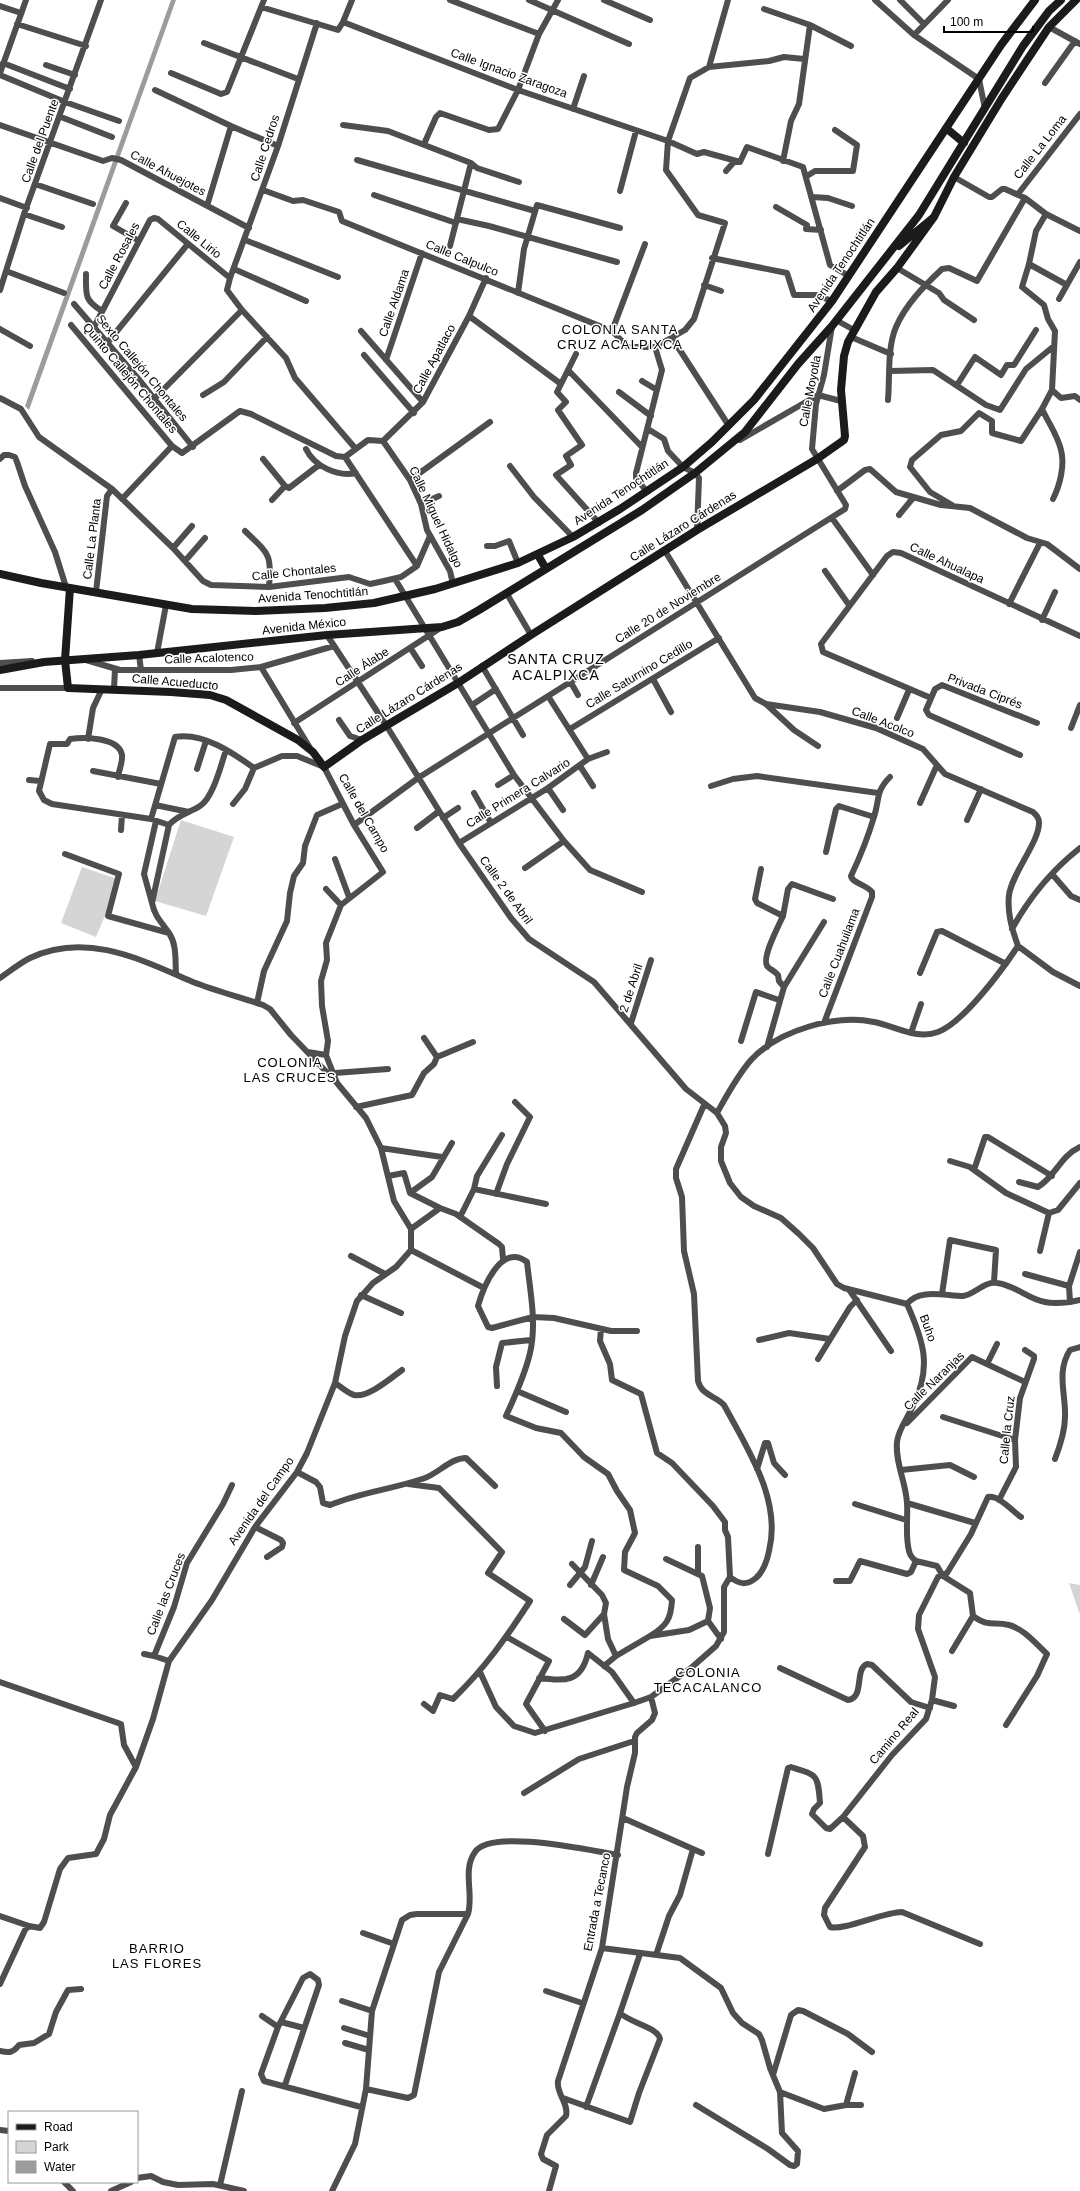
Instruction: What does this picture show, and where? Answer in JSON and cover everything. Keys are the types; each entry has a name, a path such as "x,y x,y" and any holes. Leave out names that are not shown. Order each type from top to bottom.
{"main road":[{"name":"Avenida Tenochtitlán","path":"0,574 68,588 192,608 256,611 325,608 374,603 405,597 453,584 538,555 599,523 683,467 729,426 754,400 832,301 1021,16 1035,0"},
{"path":"886,256 928,203 1023,46 1049,11 1061,0"},
{"path":"886,256 934,217 954,177 1002,98 1049,27 1076,0"},
{"path":"946,128 964,143"},
{"name":"Calle Lázaro Cárdenas","path":"324,767 362,740 458,683 482,666 697,530 818,458 845,438 842,401 844,356 852,333 876,292 897,268 934,217"},
{"name":"Avenida México","path":"0,670 44,662 139,655 327,635 442,627 458,622 507,594 589,543 695,473 744,432 798,364 834,323 886,256"},
{"path":"712,442 723,449"},
{"path":"557,546 565,558"},
{"path":"538,555 546,569"},
{"path":"68,588 65,660 68,688"},
{"name":"Calle Acueducto","path":"68,688 114,689 210,695 226,700 282,731 313,752"},
{"name":"Calle del Campo","path":"313,752 324,767"}],"street":[{"path":"26,0 0,74 66,102 119,121"},
{"name":"Calle del Puente","path":"0,290 35,184 66,102 101,0"},
{"path":"172,73 225,94 242,57 264,0"},
{"path":"261,7 317,23 335,30 340,28 352,0"},
{"path":"450,0 539,34"},
{"path":"529,0 629,44"},
{"path":"424,144 436,117 440,113 444,113 489,130 498,129 518,90 539,34 558,0"},
{"path":"604,0 650,20"},
{"path":"709,67 728,0"},
{"path":"875,0 914,35 979,79 985,109"},
{"path":"900,0 924,24"},
{"path":"914,35 948,0"},
{"path":"0,6 21,13"},
{"path":"764,9 810,25 851,46"},
{"name":"Calle Ignacio Zaragoza","path":"343,22 518,90 668,141 697,154 704,152 740,162"},
{"name":"Calle Cedros","path":"230,278 278,146 317,23"},
{"path":"17,24 86,46"},
{"path":"783,161 791,121 799,104 804,59 810,25"},
{"path":"1045,83 1077,43 1049,27"},
{"path":"204,42 298,79"},
{"path":"647,492 636,478 642,447 648,429 662,370 654,347 685,330 694,319 712,258 725,223 698,215 666,170 668,141 690,78 709,67 769,61 784,57 804,59"},
{"path":"3,63 70,89"},
{"path":"46,65 75,74"},
{"path":"573,109 584,76"},
{"path":"155,90 230,126 278,146"},
{"name":"Calle La Loma","path":"1018,194 1080,114"},
{"path":"60,117 112,136"},
{"name":"Calle Ahuejotes","path":"0,125 103,161 112,158 121,160 249,228"},
{"path":"343,125 388,131 471,162 477,168 519,182"},
{"path":"207,206 230,126"},
{"path":"807,176 815,171 853,171 857,146 836,130"},
{"path":"620,191 636,131"},
{"path":"726,170 734,162 740,162 747,147 803,167 807,176 830,265 849,276"},
{"path":"357,160 464,192 535,211"},
{"path":"450,246 471,162"},
{"name":"Calle La Loma","path":"954,177 989,197 992,197 1002,189 1018,194 1046,214 1079,229"},
{"path":"35,184 93,204"},
{"name":"Calle Calpulco","path":"262,190 293,201 303,200 339,212 342,221 422,254 486,278 518,293 612,331 628,347 654,347"},
{"path":"374,195 457,221 482,224 527,238 617,262"},
{"path":"812,197 828,198 852,206"},
{"path":"0,198 62,226"},
{"path":"888,400 891,354 896,328 904,312 927,284 946,268 977,281 1025,198"},
{"path":"126,203 113,226 139,241"},
{"path":"518,293 527,238 537,205 620,228"},
{"path":"776,207 807,225 806,229 821,230"},
{"path":"979,413 992,421 992,433 1018,441 1021,440 1042,409 1052,390 1055,331 1048,319 1044,305 1023,290 1022,287 1029,264 1036,231 1046,214"},
{"name":"Calle Rosales","path":"94,327 150,220 154,218"},
{"name":"Calle Lirio","path":"154,218 158,219 187,245 230,278"},
{"path":"245,240 338,276"},
{"path":"612,331 645,244"},
{"path":"108,342 187,245"},
{"name":"Calle Aldama","path":"386,360 422,254"},
{"path":"712,258 788,273 794,295 816,295 832,301"},
{"path":"1060,299 1066,285 1080,262"},
{"path":"1029,264 1066,285"},
{"path":"897,268 927,284 974,320"},
{"path":"234,269 306,301"},
{"path":"6,271 64,293"},
{"path":"86,274 87,298 92,305 102,311"},
{"path":"230,278 227,290 229,295 286,358 290,369 299,383 355,448"},
{"name":"Calle Apatlaco","path":"383,441 414,413 423,402 469,316 486,278"},
{"path":"704,285 721,291"},
{"name":"Sexto Callejón Chontales","path":"74,304 155,398 193,447"},
{"path":"155,398 242,310"},
{"path":"469,316 561,384"},
{"path":"834,323 891,354"},
{"name":"Calle Moyotla","path":"818,458 812,449 818,395 824,375 834,323"},
{"name":"Quinto Callejón Chontales","path":"71,325 172,446 182,453 193,447"},
{"path":"0,329 30,346"},
{"path":"361,330 423,402"},
{"path":"957,385 975,357 1001,375 1007,365 1014,365 1036,330"},
{"path":"203,395 224,382 267,337"},
{"path":"672,338 729,426"},
{"path":"890,371 933,370 986,405 1000,410 1026,368 1054,346"},
{"path":"576,354 557,392 566,402 558,410 582,445 566,456 571,465 556,475 599,523"},
{"path":"364,355 414,413"},
{"path":"568,370 642,447"},
{"path":"642,381 657,390"},
{"path":"1052,390 1061,398 1075,396 1080,400"},
{"path":"619,392 651,416"},
{"path":"723,449 818,395 842,401"},
{"name":"Calle Chontales","path":"0,398 21,409 39,437 86,469 112,489 173,548 203,582 211,585 269,587 349,577 370,584 401,578 418,566"},
{"path":"952,505 924,486 909,464 941,435 961,431 986,405"},
{"path":"1042,409 1062,450 1059,489 1053,499"},
{"path":"193,447 240,411 245,411 336,456 344,457 418,566"},
{"path":"410,480 490,422"},
{"path":"648,429 664,439 667,448 683,467 695,473 700,480 697,530"},
{"path":"344,457 368,440 383,441"},
{"name":"Calle Miguel Hidalgo","path":"383,441 410,480 421,504 430,536 450,571 453,584"},
{"name":"Quinto Callejón Chontales","path":"122,499 172,446"},
{"path":"306,450 310,458 318,465 348,475 356,473"},
{"path":"0,459 4,455 15,457 25,486 55,552 68,588"},
{"name":"Calle 20 de Noviembre","path":"354,825 418,778 490,735 570,681 697,604 832,518 846,507 818,458"},
{"path":"263,460 285,486 289,488 318,465"},
{"path":"510,466 534,497 573,537"},
{"path":"837,491 868,469 896,492 941,505 970,508 1040,544 1047,544 1080,569"},
{"path":"272,500 285,486"},
{"name":"Calle La Planta","path":"96,592 107,496 112,489"},
{"path":"421,504 439,496"},
{"path":"899,515 913,498"},
{"path":"832,518 873,575"},
{"path":"173,548 192,526"},
{"path":"245,532 269,557 271,564 269,587"},
{"path":"418,566 430,536"},
{"path":"185,561 205,538"},
{"path":"487,546 495,546 509,541 518,563"},
{"path":"1009,604 1040,544"},
{"path":"665,551 755,698 766,704 794,730 818,746"},
{"name":"Calle Ahualapa","path":"909,690 823,652 821,648 821,644 849,605 888,556 893,552 901,553 1042,620 1080,636"},
{"path":"825,571 849,605"},
{"path":"395,579 514,775 564,841 590,870 642,892"},
{"path":"1042,620 1055,592"},
{"path":"507,594 531,635"},
{"path":"157,653 166,605"},
{"name":"Calle Álabe","path":"294,723 411,649 442,627"},
{"name":"Calle 2 de Abril","path":"327,635 386,725 438,812 520,930 545,950 587,975 686,1089 704,1105 717,1113"},
{"name":"Calle Saturnino Cedillo","path":"570,729 719,638"},
{"name":"Calle Acalotenco","path":"83,659 115,669 231,670 261,667 334,646"},
{"path":"411,649 422,666"},
{"path":"139,655 141,670"},
{"path":"0,663 44,662"},
{"path":"482,666 523,735"},
{"name":"Calle del Campo","path":"261,667 313,752"},
{"path":"114,689 115,669"},
{"path":"652,679 671,712"},
{"path":"570,681 578,695"},
{"name":"Privada Ciprés","path":"931,698 937,686 942,685 1037,723"},
{"name":"Calle Acueducto","path":"0,688 68,688"},
{"path":"88,739 93,708 102,689"},
{"path":"472,705 496,690"},
{"path":"897,718 909,690 931,698 926,710 929,715 1020,755"},
{"path":"548,696 588,759 607,752"},
{"name":"Calle Acolco","path":"766,704 820,712 876,728 923,749 945,774 1033,812 1037,816 1039,822 1037,833 1011,889 1009,908 1012,929"},
{"path":"1071,728 1080,705"},
{"path":"339,720 350,736 362,740"},
{"path":"176,973 175,948 169,933 154,915 144,874 155,805 175,737 206,741 226,750 254,768"},
{"path":"118,776 122,756 117,745 112,742 88,739 70,739 67,744 63,746 50,744 40,783 40,796 52,804 153,820 169,825"},
{"path":"197,769 206,741"},
{"path":"152,903 169,825 175,818 202,805 210,795 226,750"},
{"path":"233,804 245,789 254,768 282,756 297,756 324,767"},
{"name":"Calle Primera Calvario","path":"459,843 548,788 588,759"},
{"path":"920,803 937,765"},
{"path":"580,766 593,786"},
{"name":"Calle del Campo","path":"324,767 342,804 383,872 349,897 341,905 326,943 326,960 321,981 322,1006 328,1041 326,1055 335,1073 337,1083"},
{"path":"93,771 161,784"},
{"path":"498,785 514,775"},
{"path":"712,786 733,778 757,776 878,794"},
{"path":"826,852 836,809 839,806 874,817 878,794 882,785 890,778"},
{"path":"29,780 40,783"},
{"path":"548,788 563,810"},
{"path":"967,820 982,790"},
{"path":"474,793 491,823"},
{"path":"257,1003 264,971 287,921 294,876 303,863 305,846 312,826 318,815 342,804"},
{"path":"155,805 189,812"},
{"path":"443,818 458,808"},
{"path":"416,828 438,812"},
{"path":"121,830 122,815"},
{"name":"Calle Cuahuilama","path":"824,1023 872,892 868,887 851,879 874,817"},
{"path":"525,868 564,841"},
{"path":"1080,848 1052,874 1027,902 1012,929 1018,946 1053,972 1080,986"},
{"path":"65,854 120,874 108,916 169,933"},
{"path":"335,858 349,897"},
{"path":"761,869 755,900 757,903 783,916"},
{"path":"1052,874 1071,896 1080,900"},
{"path":"784,987 779,981 778,975 766,963 770,944 783,916 788,889 792,884 833,899"},
{"path":"326,888 341,905"},
{"path":"767,1047 779,1000 784,987 824,922"},
{"path":"920,973 937,932 942,931 1006,964"},
{"path":"717,1113 735,1081 752,1059 782,1037 824,1023 844,1019 874,1022 911,1033 928,1034 952,1025 1006,964 1018,946"},
{"path":"0,978 30,958 48,951 63,948 90,947 112,950 176,973 194,982 257,1003 270,1009 337,1083 366,1118 380,1148 394,1201 411,1229 411,1250 406,1258 361,1295 401,1313"},
{"name":"2 de Abril","path":"631,1024 651,960"},
{"path":"741,1041 756,992 779,1000"},
{"path":"911,1033 921,1004"},
{"path":"424,1038 437,1057"},
{"path":"356,1107 412,1095 424,1073 434,1064 437,1057 473,1042"},
{"path":"308,1052 326,1055"},
{"path":"335,1073 388,1069"},
{"path":"496,1194 507,1164 530,1117 515,1102"},
{"path":"704,1105 676,1169 676,1178 682,1197 684,1251 694,1294 698,1381 704,1393 719,1399 724,1405 757,1469 770,1507 773,1531 767,1562 759,1575 750,1583 742,1584 730,1577"},
{"name":"Buho","path":"717,1113 725,1126 726,1133 721,1147 721,1162 730,1183 741,1197 754,1206 782,1218 813,1248 838,1284 850,1291 907,1304 916,1325 924,1351 925,1364 921,1388 897,1441 907,1503 906,1520 909,1551 916,1561"},
{"path":"460,1217 474,1189 478,1176 502,1135"},
{"path":"974,1170 982,1142 985,1137 988,1137 1052,1176"},
{"path":"410,1193 432,1177 442,1157 452,1142"},
{"path":"1020,1182 1038,1187 1052,1176 1066,1155 1080,1147"},
{"path":"380,1148 442,1157"},
{"path":"950,1161 974,1170 1006,1193 1049,1213 1058,1210 1080,1183"},
{"path":"388,1176 404,1174 410,1193 440,1208 449,1210 460,1217 502,1247 503,1259"},
{"path":"474,1189 546,1204"},
{"path":"411,1229 440,1208"},
{"path":"1040,1251 1049,1213"},
{"path":"942,1294 950,1240 996,1250 994,1282"},
{"path":"411,1250 484,1288"},
{"path":"1070,1302 1069,1286 1080,1252"},
{"path":"351,1256 385,1274"},
{"path":"604,1666 616,1656 662,1629 671,1615 672,1600 658,1586 624,1570 626,1552 635,1532 630,1510 608,1474 584,1457 561,1433 536,1428 506,1416 517,1391 530,1352 533,1317 526,1262 517,1257 503,1259 498,1264 484,1288 478,1306 488,1327 492,1328 533,1317 554,1318 611,1331 637,1331"},
{"path":"1025,1274 1069,1286"},
{"path":"907,1304 922,1295 968,1295 978,1288 994,1282 1007,1285 1045,1302 1070,1302 1080,1300"},
{"path":"850,1291 858,1300 891,1351"},
{"name":"Avenida del Campo","path":"29,1926 40,1928 44,1922 60,1869 68,1858 96,1854 104,1838 110,1815 136,1767 153,1719 169,1661 212,1600 255,1527 296,1472 307,1453 335,1383 345,1336 361,1295"},
{"path":"818,1359 850,1307 858,1300"},
{"path":"480,1672 496,1707 514,1726 534,1733 546,1731 651,1697 691,1668 721,1639 724,1632 724,1587 730,1577 728,1538 725,1530 725,1522 713,1506 672,1463 657,1453 641,1394 612,1380 610,1364 600,1341 601,1329"},
{"path":"759,1340 789,1333 830,1339"},
{"path":"497,1386 496,1367 502,1343 531,1340"},
{"path":"987,1364 997,1344"},
{"path":"1055,1459 1060,1446 1065,1417 1061,1383 1067,1356 1070,1350 1080,1348"},
{"name":"Calle la Cruz","path":"998,1500 1016,1467 1016,1440 1020,1398 1034,1359 1034,1356 1025,1350"},
{"name":"Calle Naranjas","path":"903,1427 972,1357 1025,1382"},
{"path":"335,1383 353,1394 363,1395 384,1383 402,1370"},
{"path":"517,1391 566,1412"},
{"path":"943,1417 1016,1440"},
{"path":"757,1469 765,1443 768,1443 774,1463 785,1475"},
{"path":"296,1472 316,1482 320,1487 323,1503 330,1505 346,1498 408,1484 433,1474 457,1458 466,1458 495,1486"},
{"path":"901,1470 950,1465 974,1477"},
{"path":"408,1484 439,1488 502,1552 488,1573 530,1601 480,1672 453,1699 440,1695 433,1711 424,1704"},
{"name":"Calle las Cruces","path":"154,1656 174,1607 187,1563 223,1504 232,1485"},
{"path":"943,1576 947,1573 971,1534 988,1497 991,1496 998,1500 1021,1517"},
{"path":"907,1503 975,1523"},
{"path":"855,1504 906,1520"},
{"path":"255,1527 281,1540 283,1543 282,1547 267,1557"},
{"path":"570,1585 585,1568 592,1541"},
{"path":"698,1547 698,1574"},
{"path":"591,1585 603,1557"},
{"path":"666,1559 702,1576 710,1608 708,1621 721,1639"},
{"path":"836,1581 850,1582 860,1561 907,1574 911,1572 916,1561 937,1566 943,1576 970,1594 973,1616 952,1651"},
{"path":"572,1564 602,1595 606,1603 604,1614 608,1639 616,1656"},
{"name":"Camino Real","path":"768,1854 788,1768 812,1773 817,1779 820,1803 814,1809 812,1814 826,1828 832,1828 892,1755 926,1719 932,1700 935,1677 918,1629 919,1615 938,1577 943,1576"},
{"path":"564,1619 585,1635 604,1614"},
{"path":"973,1616 983,1623 1009,1625 1020,1631 1047,1654 1037,1676 1006,1725"},
{"path":"650,1636 689,1630 708,1621"},
{"path":"506,1637 549,1661 526,1704 546,1731"},
{"path":"539,1678 563,1681 577,1675 588,1653 604,1666 624,1686 634,1703"},
{"path":"144,1654 169,1661"},
{"path":"780,1668 848,1700 854,1698 863,1668 867,1664 872,1666 911,1702 930,1708"},
{"path":"0,1682 121,1724 124,1745 136,1767"},
{"path":"524,1793 579,1759 634,1741 637,1733 652,1720 655,1713 651,1697"},
{"path":"932,1700 954,1706"},
{"name":"Entrada a Tecanco","path":"549,2191 556,2166 543,2159 541,2154 547,2135 566,2116 564,2098 557,2087 558,2081 582,2003 602,1948 635,1753 634,1741"},
{"path":"842,1817 863,1836 864,1847 826,1908 824,1915 830,1927 840,1927 888,1912 902,1912 980,1944"},
{"path":"623,1818 702,1853"},
{"path":"366,2089 408,2098 414,2095 440,1972 468,1914 471,1898 468,1874 475,1852 486,1844 539,1841 618,1855"},
{"path":"656,1956 669,1916 680,1895 693,1849"},
{"path":"332,2191 355,2144 366,2089 372,2011 402,1920 410,1915 468,1914"},
{"path":"0,1916 29,1926 22,1935 0,1984"},
{"path":"363,1933 394,1944"},
{"path":"602,1948 680,1958 721,1988 733,2013 742,2023 759,2034 780,2092 780,2128 784,2137 798,2151 798,2161 794,2166 790,2165 768,2149 696,2105"},
{"path":"586,2107 640,1954"},
{"path":"285,2085 319,1984 318,1980 310,1974 303,1978 280,2024 261,2074 264,2081 285,2085 362,2107"},
{"path":"0,2051 9,2053 15,2051 19,2045 34,2043 46,2036 68,1990 81,1989"},
{"path":"546,1991 582,2003"},
{"path":"342,2002 372,2011"},
{"path":"773,2075 791,2015 798,2010 804,2011 848,2034 872,2052"},
{"path":"564,2098 630,2122 643,2082 660,2039 659,2034 630,2021 620,2013"},
{"path":"262,2016 280,2024 304,2028"},
{"path":"344,2028 370,2036"},
{"path":"346,2043 369,2050"},
{"path":"846,2105 855,2074"},
{"path":"220,2185 242,2090"},
{"path":"780,2092 824,2110 846,2105 861,2105"},
{"path":"138,2178 151,2176 163,2182 178,2185 220,2185 244,2191"},
{"path":"65,2183 73,2191"},
{"path":"111,2191 129,2183"}],"green space":[{"path":"181,820 234,837 206,916 155,901"},
{"path":"82,867 120,880 96,937 61,923"},
{"path":"1069,1583 1080,1585 1080,1613 1079,1612"}],"water":[{"path":"171,0 176,0 29,410 25,406"}],"district":[{"name":"COLONIA SANTA CRUZ ACALPIXCA","path":"620,336"},
{"name":"SANTA CRUZ ACALPIXCA","path":"556,668"},
{"name":"COLONIA LAS CRUCES","path":"290,1070"},
{"name":"COLONIA TECACALANCO","path":"708,1680"},
{"name":"BARRIO LAS FLORES","path":"157,1956"}]}
